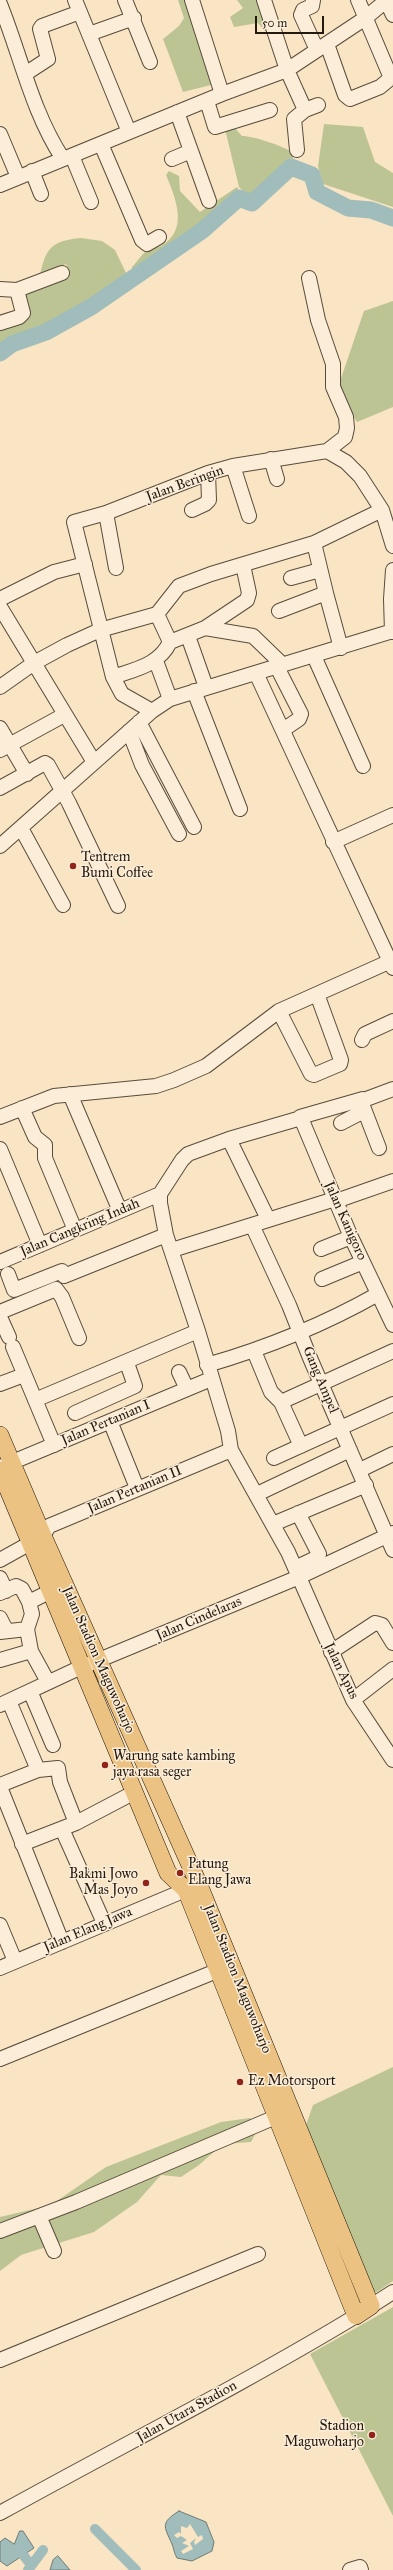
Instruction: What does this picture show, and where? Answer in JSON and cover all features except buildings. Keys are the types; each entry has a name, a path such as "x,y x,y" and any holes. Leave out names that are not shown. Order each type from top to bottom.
{"main road":[{"name":"Jalan Stadion Maguwoharjo","path":"0,1435 6,1475 36,1540 99,1660 185,1856 193,1888 220,1970 278,2116 300,2154 371,2306"},
{"name":"Jalan Stadion Maguwoharjo","path":"36,1540 49,1592 83,1667 164,1865 171,1878 193,1888 300,2154 356,2316"},
{"path":"164,1865 185,1856"},
{"name":"Jalan Utara Stadion","path":"356,2316 371,2306"}],"street":[{"path":"125,0 134,18 150,62"},
{"path":"192,0 222,94"},
{"path":"264,0 287,70 312,108 294,119 297,150"},
{"path":"313,0 312,6 303,10 301,15 322,47 345,95 350,99 380,87 392,77 364,19 358,0"},
{"path":"0,185 177,112 287,70 364,19 387,0 393,15"},
{"path":"0,4 42,122 67,157 91,202"},
{"path":"25,74 47,61 48,57 40,28 77,6 129,132"},
{"path":"89,34 134,18"},
{"path":"207,101 215,127 270,110"},
{"path":"177,112 208,201"},
{"path":"0,134 18,177"},
{"path":"101,144 142,240 147,244 159,237"},
{"path":"172,159 191,151"},
{"path":"32,172 41,194"},
{"path":"0,289 17,290 62,273"},
{"path":"308,278 318,320 333,364 333,387 346,417 347,428 345,437 327,451 346,462 360,476 382,510 393,546"},
{"path":"0,323 19,318 23,313 17,290"},
{"name":"Jalan Beringin","path":"152,711 122,694 113,677 74,522 106,513 233,466 327,451"},
{"path":"271,459 277,479"},
{"path":"233,466 249,516"},
{"path":"192,510 206,504 208,500 208,474"},
{"path":"0,687 34,663 100,630 157,614 179,586 211,574 314,543 382,510"},
{"path":"106,513 116,568"},
{"path":"314,543 341,648"},
{"path":"0,599 54,572 85,564"},
{"path":"113,677 156,661 165,652 170,642 206,628 247,600 249,593 243,565"},
{"path":"291,578 320,570"},
{"path":"0,846 134,726 152,711 170,699 393,631 391,599 393,570"},
{"path":"279,611 326,592"},
{"path":"0,607 64,715 94,762"},
{"path":"157,614 170,642"},
{"path":"206,628 253,636 280,666 301,714 299,719 283,730"},
{"path":"188,636 200,689 240,809"},
{"path":"314,656 363,766"},
{"path":"156,661 170,699"},
{"path":"0,1117 54,1096 156,1086 174,1080 206,1066 279,1011 392,963 333,842 256,673"},
{"path":"4,748 64,715"},
{"path":"134,726 194,827"},
{"path":"134,726 142,765 179,834"},
{"path":"0,728 4,748 27,774"},
{"path":"0,788 44,763 48,765 118,906"},
{"path":"333,842 393,815"},
{"path":"21,828 63,906"},
{"path":"279,1011 311,1074 314,1075 340,1064 341,1060 317,994"},
{"path":"362,1040 365,1034 393,1021"},
{"path":"341,1123 364,1105 393,1089"},
{"path":"70,1094 120,1211"},
{"path":"231,1450 228,1430 209,1372 198,1331 166,1234 160,1194 185,1156 229,1138 299,1117 364,1105"},
{"path":"364,1105 379,1148"},
{"path":"22,1108 35,1137 45,1145 45,1158 75,1230"},
{"name":"Jalan Kanigoro","path":"299,1117 351,1237 393,1325"},
{"path":"229,1138 268,1219"},
{"path":"0,1149 40,1245"},
{"path":"172,1250 393,1181"},
{"name":"Jalan Cangkring Indah","path":"0,1262 160,1194"},
{"name":"Gang Ampel","path":"252,1225 300,1331 340,1429 390,1534 393,1550"},
{"path":"0,1312 17,1296 62,1270 64,1276 166,1234"},
{"path":"322,1249 351,1237"},
{"path":"322,1280 363,1262"},
{"path":"8,1274 17,1296"},
{"path":"17,1296 56,1289 62,1297 79,1338"},
{"name":"Jalan Pertanian I","path":"6,1475 54,1445 187,1389 209,1372 254,1351 342,1314 378,1294"},
{"path":"0,1317 54,1445"},
{"path":"35,1400 127,1363 198,1331"},
{"path":"281,1402 393,1350"},
{"path":"254,1351 271,1392 281,1402 301,1446"},
{"path":"75,1413 135,1386 127,1363"},
{"path":"179,1372 187,1389"},
{"path":"0,1384 24,1375"},
{"path":"274,1458 393,1404"},
{"path":"110,1421 137,1488"},
{"name":"Jalan Pertanian II","path":"0,1560 36,1540 49,1526 231,1450"},
{"name":"Jalan Apus","path":"231,1450 257,1494 297,1572 353,1700 393,1760"},
{"path":"257,1494 350,1450"},
{"path":"360,1470 393,1454"},
{"path":"273,1524 366,1485"},
{"path":"297,1572 319,1554 298,1513"},
{"path":"297,1572 390,1534"},
{"name":"Jalan Cindelaras","path":"4,1703 48,1682 297,1572"},
{"path":"2,1587 18,1586 24,1591 32,1614 27,1629 31,1651 48,1682"},
{"path":"29,1602 49,1592"},
{"path":"331,1652 375,1623 382,1625 393,1643"},
{"path":"2,1627 27,1629"},
{"path":"0,1660 31,1651"},
{"path":"353,1700 393,1669"},
{"path":"30,1691 53,1745"},
{"path":"4,1703 38,1770"},
{"path":"62,1942 0,1786 38,1770 58,1768 60,1782 76,1823"},
{"path":"22,1844 76,1823 135,1792"},
{"path":"62,1829 104,1923"},
{"name":"Jalan Elang Jawa","path":"0,1968 104,1923 193,1888"},
{"path":"0,1925 15,1961"},
{"path":"0,2058 220,1970"},
{"path":"0,2231 278,2116"},
{"path":"39,2216 54,2250"},
{"path":"0,2360 258,2254"},
{"path":"371,2306 393,2292"},
{"name":"Jalan Utara Stadion","path":"0,2513 177,2418 356,2316"}],"green space":[{"path":"178,0 190,0 215,84 183,92 163,39 179,26 184,18"},
{"path":"237,0 259,0 269,25 266,32 258,23 234,27 230,17 243,8"},
{"path":"324,124 363,127 375,162 393,173 393,207 323,184 318,166"},
{"path":"233,126 242,136 268,142 283,147 294,153 293,159 249,197 239,187 225,129"},
{"path":"169,171 179,176 180,191 200,212 237,187 241,193 203,225 133,273 132,267 147,250 161,246 170,239 175,232 178,223 178,214 166,175"},
{"path":"81,238 102,241 115,250 127,275 100,297 68,318 48,328 11,339 0,346 0,328 30,311 24,297 41,285 67,275 69,271 66,264 40,275 42,265 48,252 52,247 63,241"},
{"path":"393,301 393,407 357,422 337,390 364,311"},
{"path":"393,2067 393,2281 377,2292 371,2291 305,2128 313,2105"},
{"path":"250,2118 259,2127 251,2142 223,2144 199,2165 181,2177 161,2175 137,2202 94,2232 21,2255 0,2271 0,2217 51,2205 106,2167 221,2122"},
{"name":"Stadion Maguwoharjo","path":"393,2307 393,2516 310,2354"}],"water":[{"path":"179,2511 206,2522 214,2542 212,2551 192,2561 177,2558 165,2525 173,2515"},
{"path":"20,2531 23,2531 34,2548 7,2566 0,2561 0,2542 5,2538 14,2544"},
{"path":"58,2556 70,2570 50,2570 53,2560"}],"pier":[{"path":"190,2524 198,2537 202,2535 203,2539 195,2545 194,2542 196,2538 190,2543 193,2549 183,2554 181,2551 189,2546 182,2543 187,2540 181,2536 177,2538 174,2535 179,2532 181,2534 181,2526 187,2528"}],"waterway":[{"path":"0,353 12,344 46,332 91,307 203,230 239,198 252,203 291,167 312,175 317,192 348,208 371,210 393,218"},
{"path":"95,2529 136,2570"},
{"path":"28,2570 43,2550"},
{"path":"24,2556 31,2565"}],"place":[{"name":"Tentrem Bumi Coffee","path":"73,866"},
{"name":"Warung sate kambing jaya rasa seger","path":"105,1765"},
{"name":"Patung Elang Jawa","path":"180,1873"},
{"name":"Bakmi Jowo Mas Joyo","path":"146,1883"},
{"name":"Ez Motorsport","path":"240,2082"},
{"name":"Stadion Maguwoharjo","path":"372,2435"}]}
